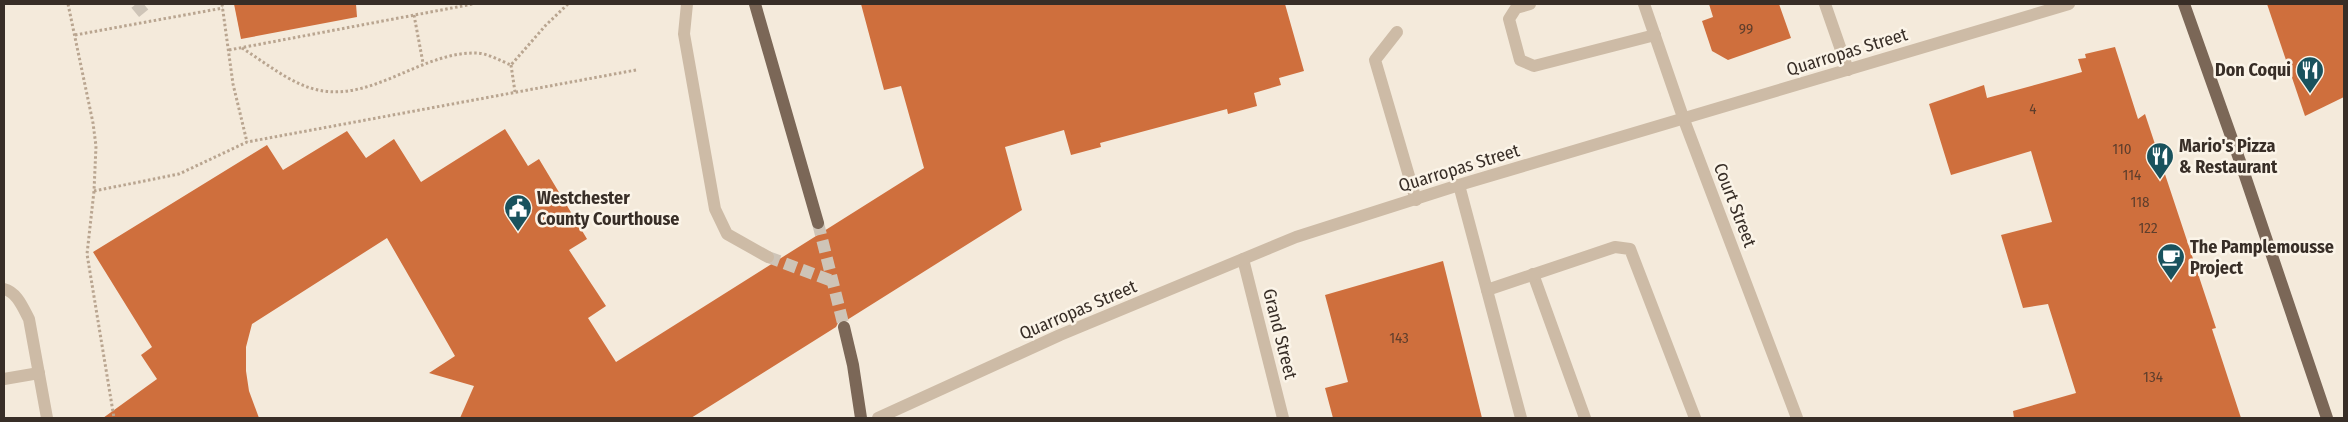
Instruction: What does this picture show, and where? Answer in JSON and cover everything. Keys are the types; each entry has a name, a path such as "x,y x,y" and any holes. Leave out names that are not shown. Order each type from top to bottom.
{"main road":[{"path":"755,4 818,223"},
{"path":"2184,4 2327,418"},
{"path":"844,327 853,365 861,418"}],"street":[{"path":"687,4 684,34 715,209 727,234 768,257"},
{"path":"1530,4 1516,8 1509,20 1520,60 1534,66 1655,35"},
{"name":"Court Street","path":"1644,4 1684,120 1797,418"},
{"path":"1825,4 1848,70"},
{"name":"Quarropas Street","path":"878,418 1060,336 1296,237 1459,185 1684,120 2069,4"},
{"path":"1398,32 1375,60 1416,200"},
{"path":"1459,185 1521,418"},
{"path":"1487,290 1615,247 1630,249 1695,418"},
{"name":"Grand Street","path":"1243,259 1283,418"},
{"path":"1533,274 1585,418"},
{"path":"4,289 10,291 22,304 29,319 47,418"},
{"path":"4,379 39,373"}],"path":[{"path":"68,4 93,123 96,146 94,191 87,254 114,418"},
{"path":"222,4 233,84 246,142"},
{"path":"228,50 473,4"},
{"path":"515,92 511,65 546,25 568,4"},
{"path":"75,36 223,8"},
{"path":"414,15 423,63"},
{"path":"242,48 301,85 321,90 346,92 397,78 423,63 455,54 478,53 511,65"},
{"path":"94,191 179,174 246,142 636,70"}],"building":[{"path":"234,4 356,4 357,17 241,39"},
{"path":"861,4 1285,4 1304,71 1279,78 1281,85 1254,93 1257,106 1228,114 1227,109 1100,143 1101,147 1071,155 1064,130 1005,147 1022,210 847,320 839,321 836,327 691,418 460,418 474,386 429,373 455,356 387,238 252,324 246,347 246,371 249,391 259,418 103,418 157,379 141,355 152,347 93,252 267,145 283,170 347,131 366,158 394,139 421,182 505,129 528,166 539,159 587,239 569,250 606,306 588,318 616,362 924,168 901,86 884,90"},
{"path":"1709,4 1779,4 1791,38 1728,60 1712,51 1702,21 1713,17"},
{"path":"2267,4 2344,4 2344,97 2305,116"},
{"path":"2115,47 2138,119 2145,114 2216,328 2212,329 2241,418 2014,418 2013,411 2076,393 2048,304 2023,308 2001,235 2052,222 2031,151 1951,175 1929,104 1984,85 1987,98 2082,72 2078,59 2086,58 2085,54"},
{"path":"1443,261 1482,418 1333,418 1325,388 1348,382 1325,295"}],"tunnel":[{"path":"136,4 146,16"},
{"path":"818,223 844,327"},
{"path":"768,257 832,281"}],"place":[{"name":"Don Coqui","path":"2310,94"},
{"name":"Mario's Pizza & Restaurant","path":"2160,180"},
{"name":"Westchester County Courthouse","path":"518,232"},
{"name":"The Pamplemousse Project","path":"2171,281"}]}
